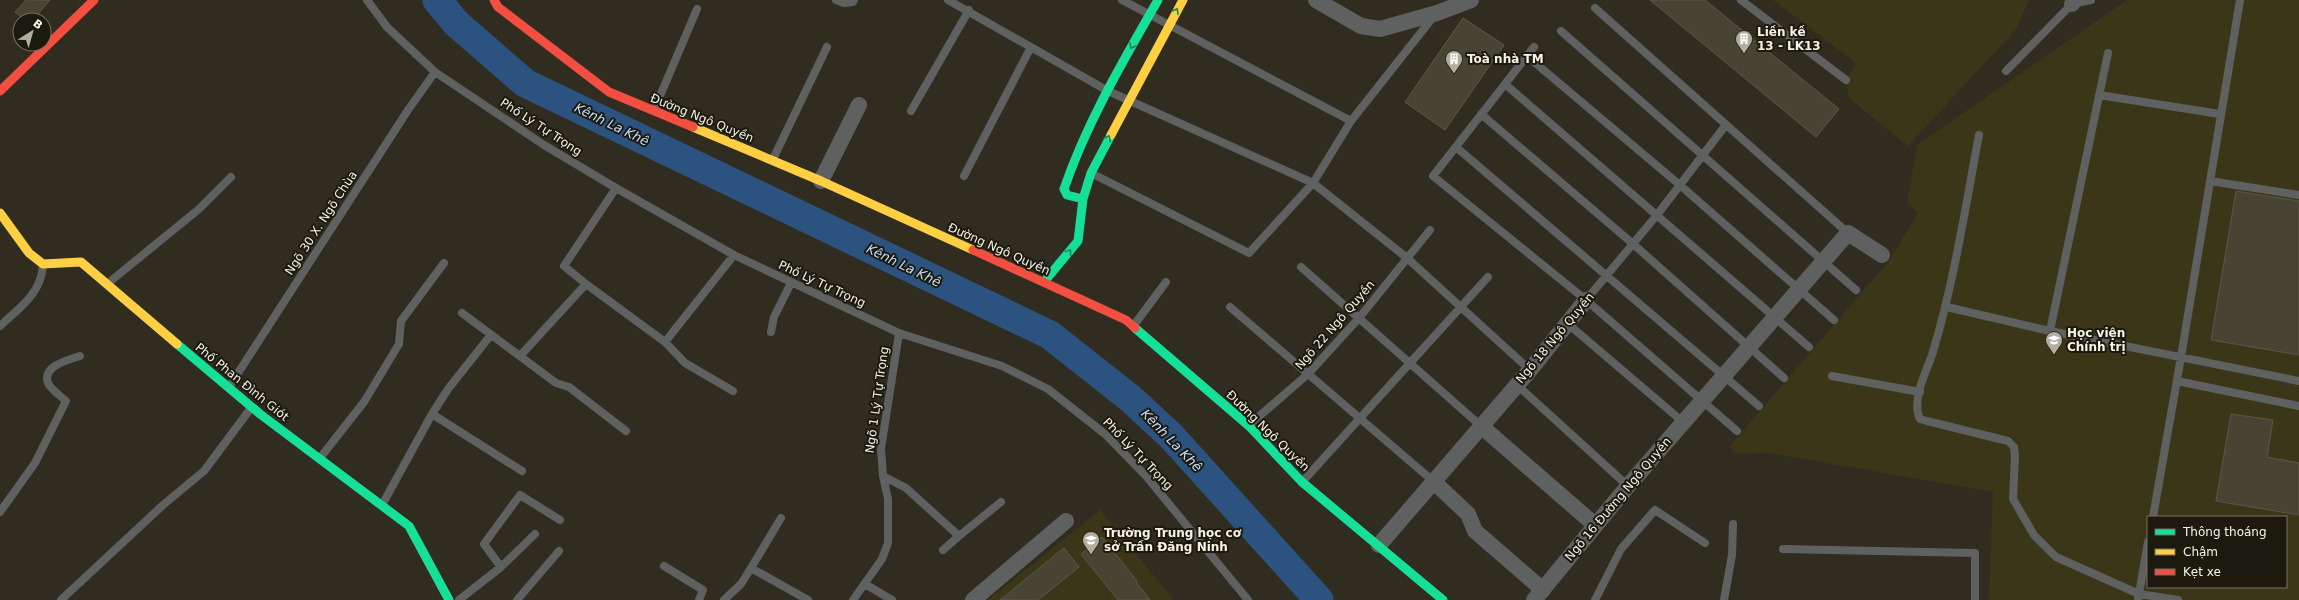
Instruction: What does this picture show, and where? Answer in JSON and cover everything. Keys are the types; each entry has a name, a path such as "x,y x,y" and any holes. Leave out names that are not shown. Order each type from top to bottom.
{"street":[{"path":"0,91 93,0"},
{"name":"Đường Ngô Quyền","path":"494,0 498,7 608,92 821,181 1126,320 1249,426 1302,482 1443,600"},
{"path":"1083,199 1067,195 1064,189 1072,164 1108,91 1158,0"},
{"path":"1044,282 1078,241 1083,199 1091,173 1183,0"},
{"path":"1316,0 1361,26 1380,29 1471,0"},
{"path":"821,181 859,105"},
{"path":"0,213 29,253 43,264"},
{"path":"1848,233 1882,255"},
{"name":"Ngõ 16 Đường Ngô Quyền","path":"1538,595 1595,525 1723,375 1775,319 1848,233"},
{"name":"Phố Phan Đình Giót","path":"43,264 81,262 251,407 409,526 449,600"},
{"name":"Ngõ 18 Ngô Quyền","path":"1379,545 1516,384 1530,370 1586,300"},
{"path":"1481,426 1595,525"},
{"path":"1433,482 1468,514 1475,531 1538,595"},
{"path":"973,600 1066,521"}],"lane":[{"name":"Phố Lý Tự Trọng","path":"367,0 387,27 435,72 544,146 616,188 734,255 898,333 1002,366 1048,389 1106,434 1146,476 1248,600"},
{"path":"836,0 844,3 853,1"},
{"path":"948,0 969,10 1031,48 1108,91 1313,183 1407,258 1530,370"},
{"path":"1122,0 1351,121"},
{"path":"1741,0 1846,80"},
{"path":"2006,72 2073,2 2091,0"},
{"path":"2152,516 2177,381 2240,0"},
{"path":"1595,8 1725,126 1848,233"},
{"path":"654,111 697,9"},
{"path":"911,111 969,10"},
{"path":"1072,164 1249,253 1313,183 1351,121 1437,12"},
{"path":"1561,31 1856,290"},
{"path":"772,160 827,47"},
{"path":"1534,47 1433,176 1586,300 1703,399 1738,431"},
{"path":"964,176 1031,48"},
{"path":"2050,331 2108,53"},
{"path":"1527,56 1681,186 1834,320"},
{"name":"Ngõ 30 X. Ngõ Chùa","path":"229,388 408,110 435,72"},
{"path":"1505,84 1775,319 1809,346"},
{"path":"2099,95 2220,114"},
{"path":"1481,114 1632,243 1750,346 1784,378"},
{"name":"Ngõ 18 Ngô Quyền","path":"1586,300 1608,276 1632,243 1657,216 1681,186 1725,126"},
{"path":"1979,135 1947,307 1920,392 1917,412 1920,418 2008,441 2014,447 2016,456 2013,499 2034,535 2056,557 2138,597 2178,600"},
{"path":"1456,146 1759,406"},
{"path":"107,284 199,209 231,177"},
{"path":"2210,181 2299,195"},
{"path":"616,188 564,266 665,342 685,363 733,392"},
{"name":"Ngõ 22 Ngô Quyền","path":"1249,426 1308,374 1359,318 1430,230"},
{"path":"665,342 734,255"},
{"path":"320,459 364,402 399,344 401,321 444,263"},
{"path":"0,326 35,292 42,280 43,264"},
{"path":"1301,267 1481,426"},
{"path":"1302,482 1359,418 1411,364 1488,277"},
{"path":"1133,326 1166,282"},
{"path":"771,332 774,317 791,283"},
{"path":"520,356 586,284"},
{"path":"1230,307 1433,482"},
{"path":"1947,307 2050,331 2299,381"},
{"path":"462,313 490,336 556,383 569,387 626,431"},
{"path":"1568,324 1683,422"},
{"name":"Ngõ 1 Lý Tự Trọng","path":"853,600 882,559 888,543 888,499 883,476 881,449 898,333"},
{"path":"382,505 432,414 448,389 490,336"},
{"path":"0,512 34,463 66,401 48,385 47,378 50,370 59,363 80,356"},
{"path":"1832,376 1920,392"},
{"path":"2177,381 2299,406"},
{"path":"1516,384 1628,486"},
{"path":"61,600 163,505 204,471 251,407"},
{"path":"432,414 522,471"},
{"path":"883,476 906,488 959,536"},
{"path":"501,567 484,544 520,495 560,520"},
{"path":"943,550 1001,502"},
{"path":"1595,600 1621,549 1655,510 1705,543"},
{"path":"724,600 741,584 782,518"},
{"path":"1724,600 1732,555 1733,524"},
{"path":"459,600 501,567 535,534"},
{"path":"2138,597 2147,548"},
{"path":"1783,549 1975,554 1975,600"},
{"path":"517,600 559,551"},
{"path":"664,566 703,590 698,600"},
{"path":"751,568 808,600"},
{"path":"865,584 892,600"}],"shaded area":[{"path":"1773,0 2029,0 2016,29 1908,146 1849,98 1846,80 1856,63"},
{"name":"Học viện Chính trị","path":"2127,0 2299,0 2299,600 1989,600 1993,492 1769,453 1737,454 1729,447 1888,262 1918,213 1907,203 1917,145"},
{"name":"Trường Trung học cơ sở Trần Đăng Ninh","path":"1100,510 1174,600 988,600"}],"building":[{"path":"26,0 50,0 40,12 15,12"},
{"name":"Liền kề 13 - LK13","path":"1650,0 1705,0 1839,109 1816,137"},
{"name":"Toà nhà TM","path":"1463,18 1504,45 1445,130 1405,102"},
{"path":"2236,191 2299,201 2299,355 2211,340"},
{"path":"2231,414 2273,420 2267,457 2299,463 2299,515 2216,501"},
{"path":"1102,537 1150,600 1118,600 1081,554"},
{"path":"1064,548 1079,567 1038,600 1000,600"}],"waterway":[{"name":"Kênh La Khê","path":"437,0 456,23 525,83 1050,335 1131,399 1171,436 1319,600"}],"traffic: fast":[{"path":"1111,135 1091,173 1083,199 1067,195 1064,189 1083,140 1106,92 1158,0"},
{"path":"1044,282 1078,241 1083,199"},
{"path":"1135,328 1249,426 1302,482 1443,600"},
{"path":"177,344 260,414 409,526 449,600"}],"traffic: slow":[{"path":"1111,135 1183,0"},
{"path":"693,127 821,181 973,250"},
{"path":"0,213 29,253 43,264 81,262 177,344"}],"traffic: jam":[{"path":"0,91 94,0"},
{"path":"494,0 498,7 609,92 693,127"},
{"path":"973,250 1126,320 1135,328"}],"place":[{"name":"Liền kề 13 - LK13","path":"1744,54"},
{"name":"Toà nhà TM","path":"1454,74"},
{"name":"Học viện Chính trị","path":"2054,355"},
{"name":"Trường Trung học cơ sở Trần Đăng Ninh","path":"1091,555"}]}
